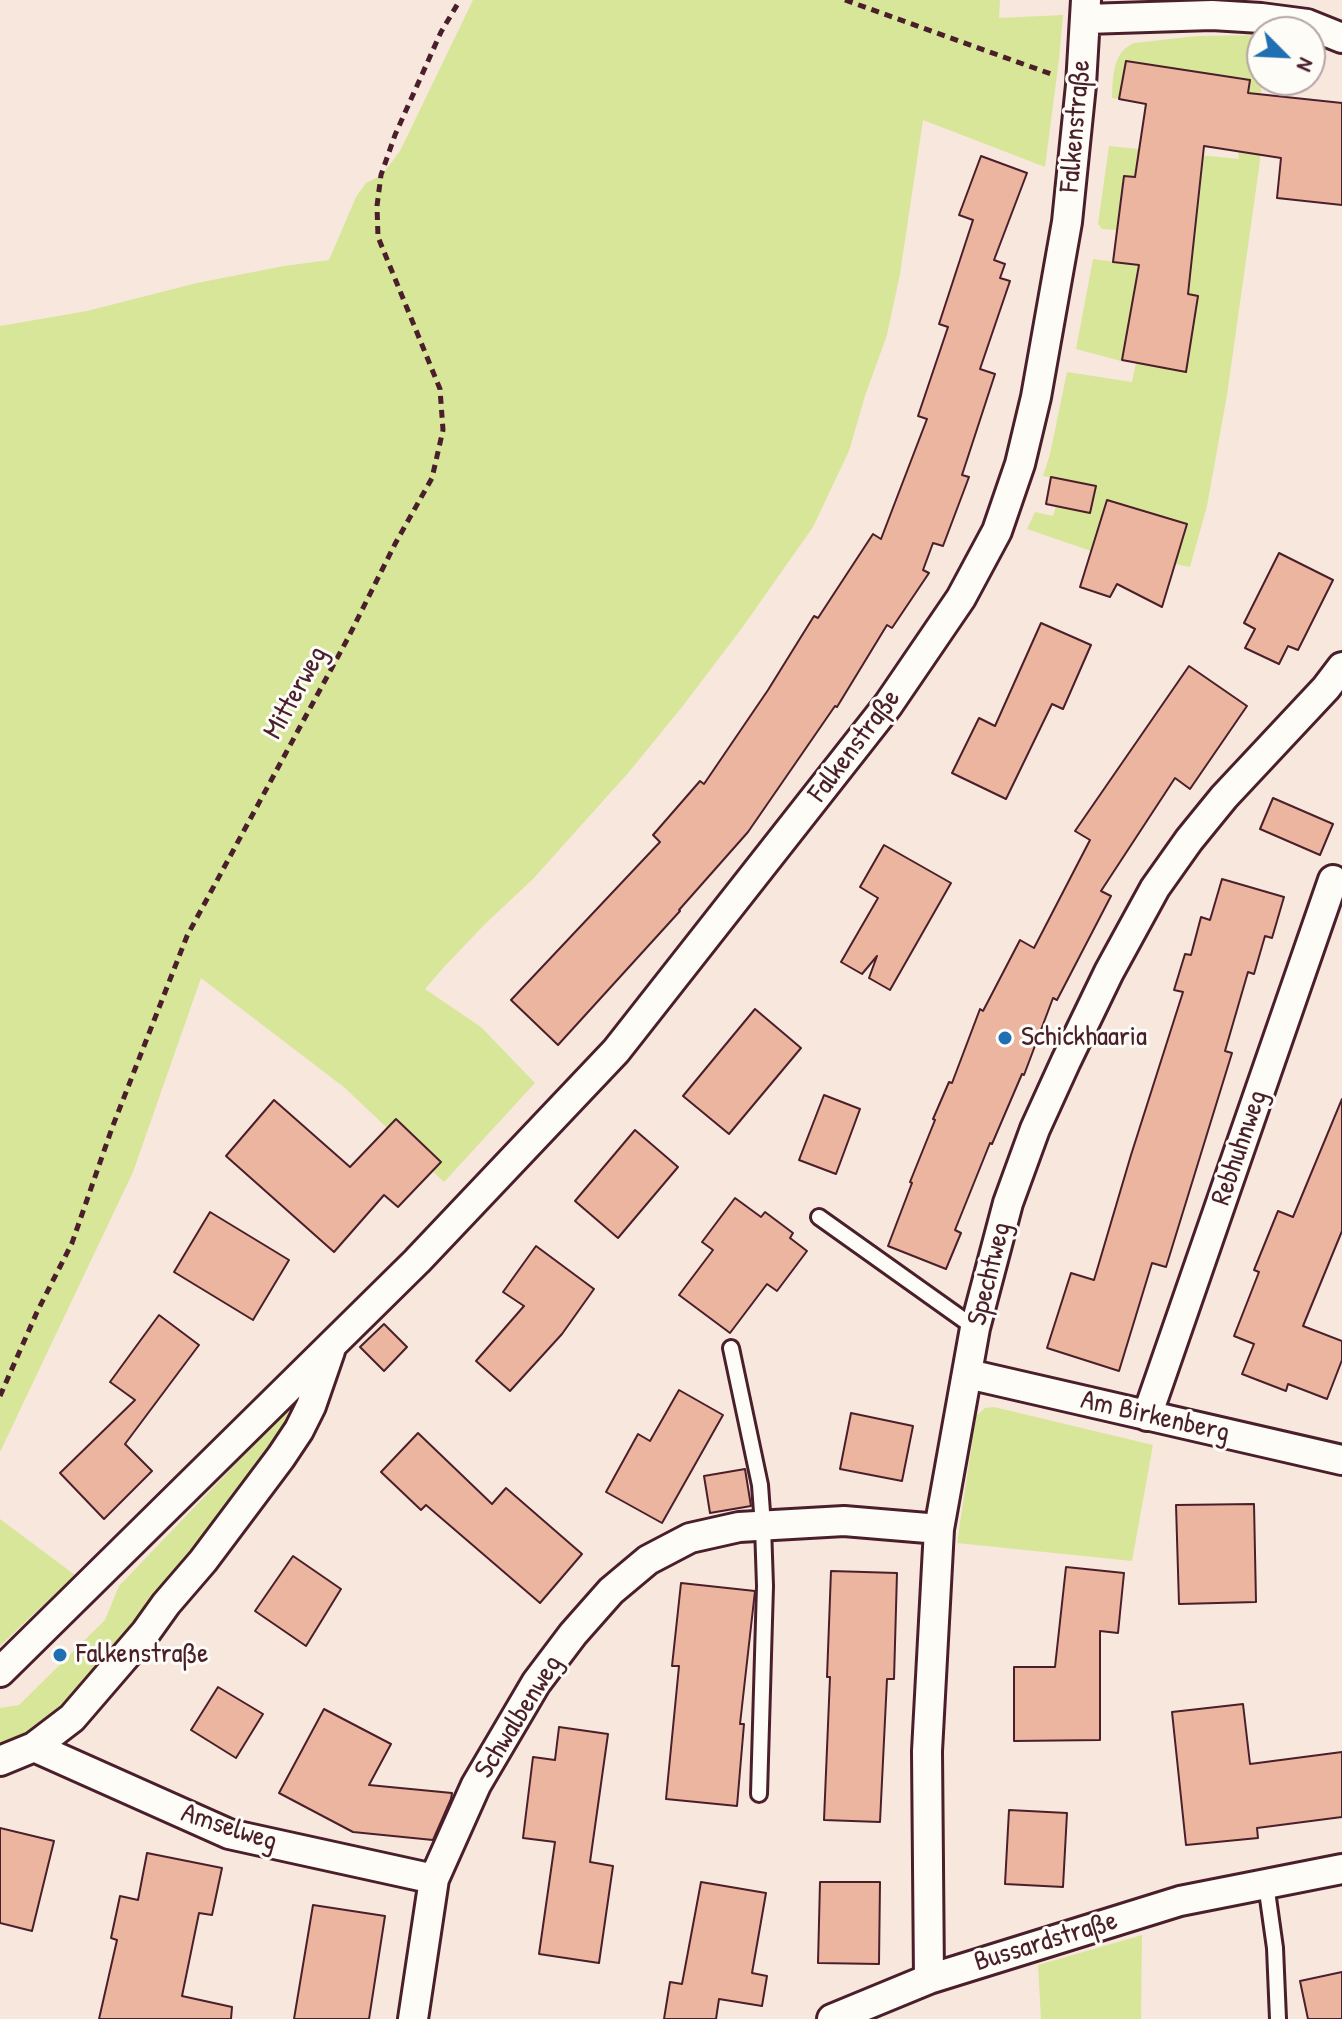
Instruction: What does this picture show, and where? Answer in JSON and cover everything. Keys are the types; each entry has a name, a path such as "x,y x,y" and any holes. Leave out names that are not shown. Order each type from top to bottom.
{"street":[{"name":"Falkenstraße","path":"0,1672 417,1261 616,1051 888,705 961,598 997,531 1020,464 1036,397 1067,222 1086,10"},
{"path":"1086,10 1249,17 1307,24 1342,38"},
{"name":"Spechtweg","path":"929,1979 927,1751 939,1529 975,1328 1008,1203 1035,1129 1109,972 1155,888 1224,797 1342,667"},
{"name":"Rebhuhnweg","path":"1147,1416 1333,880"},
{"name":"Falkenstraße","path":"0,1761 34,1747 72,1718 203,1561 299,1430 311,1406 331,1346"},
{"name":"Am Birkenberg","path":"968,1374 1342,1460"},
{"name":"Schwalbenweg","path":"413,2019 434,1879 476,1785 536,1683 611,1591 648,1560 690,1538 739,1527 844,1521 939,1529"},
{"name":"Amselweg","path":"34,1747 229,1834 434,1879"},
{"name":"Bussardstraße","path":"832,2019 929,1979 1180,1901 1342,1869"}],"lane":[{"path":"819,1217 975,1328"},
{"path":"731,1348 760,1485 763,1526 765,1586 759,1794"},
{"path":"1266,1884 1275,1948 1278,2019"}],"path":[{"name":"Mitterweg","path":"0,1396 72,1243 112,1128 187,936 432,478 443,430 440,389 378,237 377,206 381,175 395,135 441,32 460,0"},
{"path":"845,0 1081,85"}],"green space":[{"path":"473,0 1000,0 999,18 1063,15 1045,167 923,120 900,274 887,335 849,451 813,527 742,628 629,772 533,879 485,924 425,989 481,1027 535,1083 444,1182 345,1088 201,978 133,1172 0,1452 0,326 87,311 197,283 329,260 356,197 366,183 382,175 400,151"},
{"path":"1246,35 1246,79 1126,61 1119,99 1112,98 1118,59 1127,47 1134,43 1197,36"},
{"path":"1247,96 1261,96 1260,161 1227,395 1207,506 1190,567 1175,564 1107,500 1091,551 1027,529 1035,512 1053,516 1056,506 1090,512 1095,486 1043,476 1067,372 1132,382 1136,363 1198,296 1166,290 1132,304 1121,361 1076,349 1093,259 1139,265 1125,176 1117,230 1102,229 1098,224 1109,146 1239,159"},
{"path":"297,1400 298,1412 230,1513 30,1741 0,1749 0,1708 19,1705 105,1620 119,1586"},
{"path":"994,1407 1153,1445 1132,1561 957,1543 976,1416 985,1408"},
{"path":"0,1519 75,1575 0,1646"},
{"path":"1142,1935 1141,2019 1041,2019 1038,1965"}],"building":[{"path":"1126,61 1246,79 1246,96 1342,103 1342,205 1277,198 1281,158 1204,146 1188,294 1198,296 1186,372 1122,360 1139,265 1113,262 1124,176 1135,177 1146,104 1119,99"},
{"path":"981,156 1027,173 994,260 1005,264 1000,278 1010,281 980,369 995,374 962,475 969,477 943,546 933,543 923,570 929,573 892,628 887,625 837,707 748,832 558,1045 511,1000 660,842 653,835 700,781 704,784 814,616 818,618 873,534 881,539 927,419 918,416 948,327 939,324 973,220 959,215"},
{"path":"1051,477 1096,486 1090,513 1046,504"},
{"path":"1107,500 1187,524 1162,607 1117,584 1110,597 1080,587"},
{"path":"1279,553 1333,580 1298,650 1288,646 1279,664 1245,648 1255,629 1244,623"},
{"path":"1041,623 1091,645 1063,709 1052,704 1006,799 952,773 979,718 995,726"},
{"path":"1189,666 1247,706 1190,789 1175,778 1101,891 1111,896 1057,1000 1053,998 1024,1075 990,1143 955,1230 961,1233 946,1269 888,1246 933,1119 949,1082 952,1083 980,1009 983,1011 1020,940 1034,948 1090,840 1075,831"},
{"path":"1273,798 1333,824 1320,855 1260,829"},
{"path":"884,845 951,883 890,990 869,978 877,956 862,974 841,962 878,898 860,887"},
{"path":"1222,879 1284,897 1272,938 1265,936 1254,974 1248,972 1225,1051 1232,1053 1166,1267 1152,1263 1119,1371 1047,1348 1071,1273 1094,1280 1183,992 1174,990 1185,954 1191,955 1201,917 1210,920"},
{"path":"755,1009 801,1048 729,1134 683,1096"},
{"path":"824,1095 860,1109 836,1174 799,1160"},
{"path":"1342,1099 1342,1231 1303,1326 1342,1341 1342,1360 1327,1399 1288,1384 1286,1391 1242,1374 1254,1344 1234,1336 1259,1272 1254,1270 1278,1211 1293,1217"},
{"path":"274,1100 350,1167 396,1119 441,1162 398,1207 384,1195 334,1252 226,1156"},
{"path":"635,1130 678,1167 618,1238 575,1201"},
{"path":"735,1198 761,1217 765,1212 793,1233 790,1238 807,1251 777,1291 767,1284 730,1333 679,1295 713,1250 702,1242"},
{"path":"210,1212 289,1260 253,1320 174,1272"},
{"path":"536,1246 594,1289 562,1334 510,1391 476,1361 524,1306 503,1292"},
{"path":"159,1315 199,1345 125,1444 152,1471 104,1519 60,1473 135,1400 110,1382"},
{"path":"384,1324 407,1347 384,1371 360,1347"},
{"path":"679,1390 723,1415 662,1523 606,1492 638,1434 650,1441"},
{"path":"851,1413 913,1426 902,1481 840,1469"},
{"path":"418,1433 492,1504 506,1488 582,1554 540,1603 426,1505 421,1510 381,1472"},
{"path":"745,1469 751,1506 710,1513 704,1476"},
{"path":"1254,1504 1256,1602 1179,1604 1176,1505"},
{"path":"293,1556 341,1589 306,1646 255,1611"},
{"path":"1066,1567 1124,1573 1118,1633 1100,1631 1100,1740 1014,1741 1014,1667 1055,1667"},
{"path":"831,1571 897,1573 894,1679 887,1679 880,1822 824,1820"},
{"path":"681,1583 755,1591 740,1724 744,1724 737,1806 666,1799 679,1666 672,1666"},
{"path":"218,1687 263,1714 236,1758 191,1730"},
{"path":"1243,1704 1250,1764 1342,1752 1342,1817 1257,1828 1258,1838 1186,1845 1172,1712"},
{"path":"324,1709 391,1744 369,1785 452,1793 433,1840 353,1832 279,1793"},
{"path":"559,1727 608,1734 590,1862 613,1866 599,1963 539,1954 555,1842 523,1838 533,1757 555,1760"},
{"path":"1009,1810 1067,1813 1063,1887 1005,1884"},
{"path":"0,1828 54,1841 32,1931 0,1923"},
{"path":"147,1853 222,1868 212,1915 199,1913 182,1996 232,2007 231,2019 99,2019 117,1940 111,1938 120,1896 138,1900"},
{"path":"701,1882 766,1893 752,1973 767,1976 762,2006 719,1999 716,2019 664,2019 670,1982 682,1984"},
{"path":"820,1882 880,1882 879,1964 818,1963"},
{"path":"313,1905 385,1916 369,2019 294,2019"},
{"path":"1342,1972 1342,2019 1308,2019 1300,1981"}],"place":[{"name":"Schickhaaria","path":"1005,1038"},
{"name":"Falkenstraße","path":"60,1655"}]}
